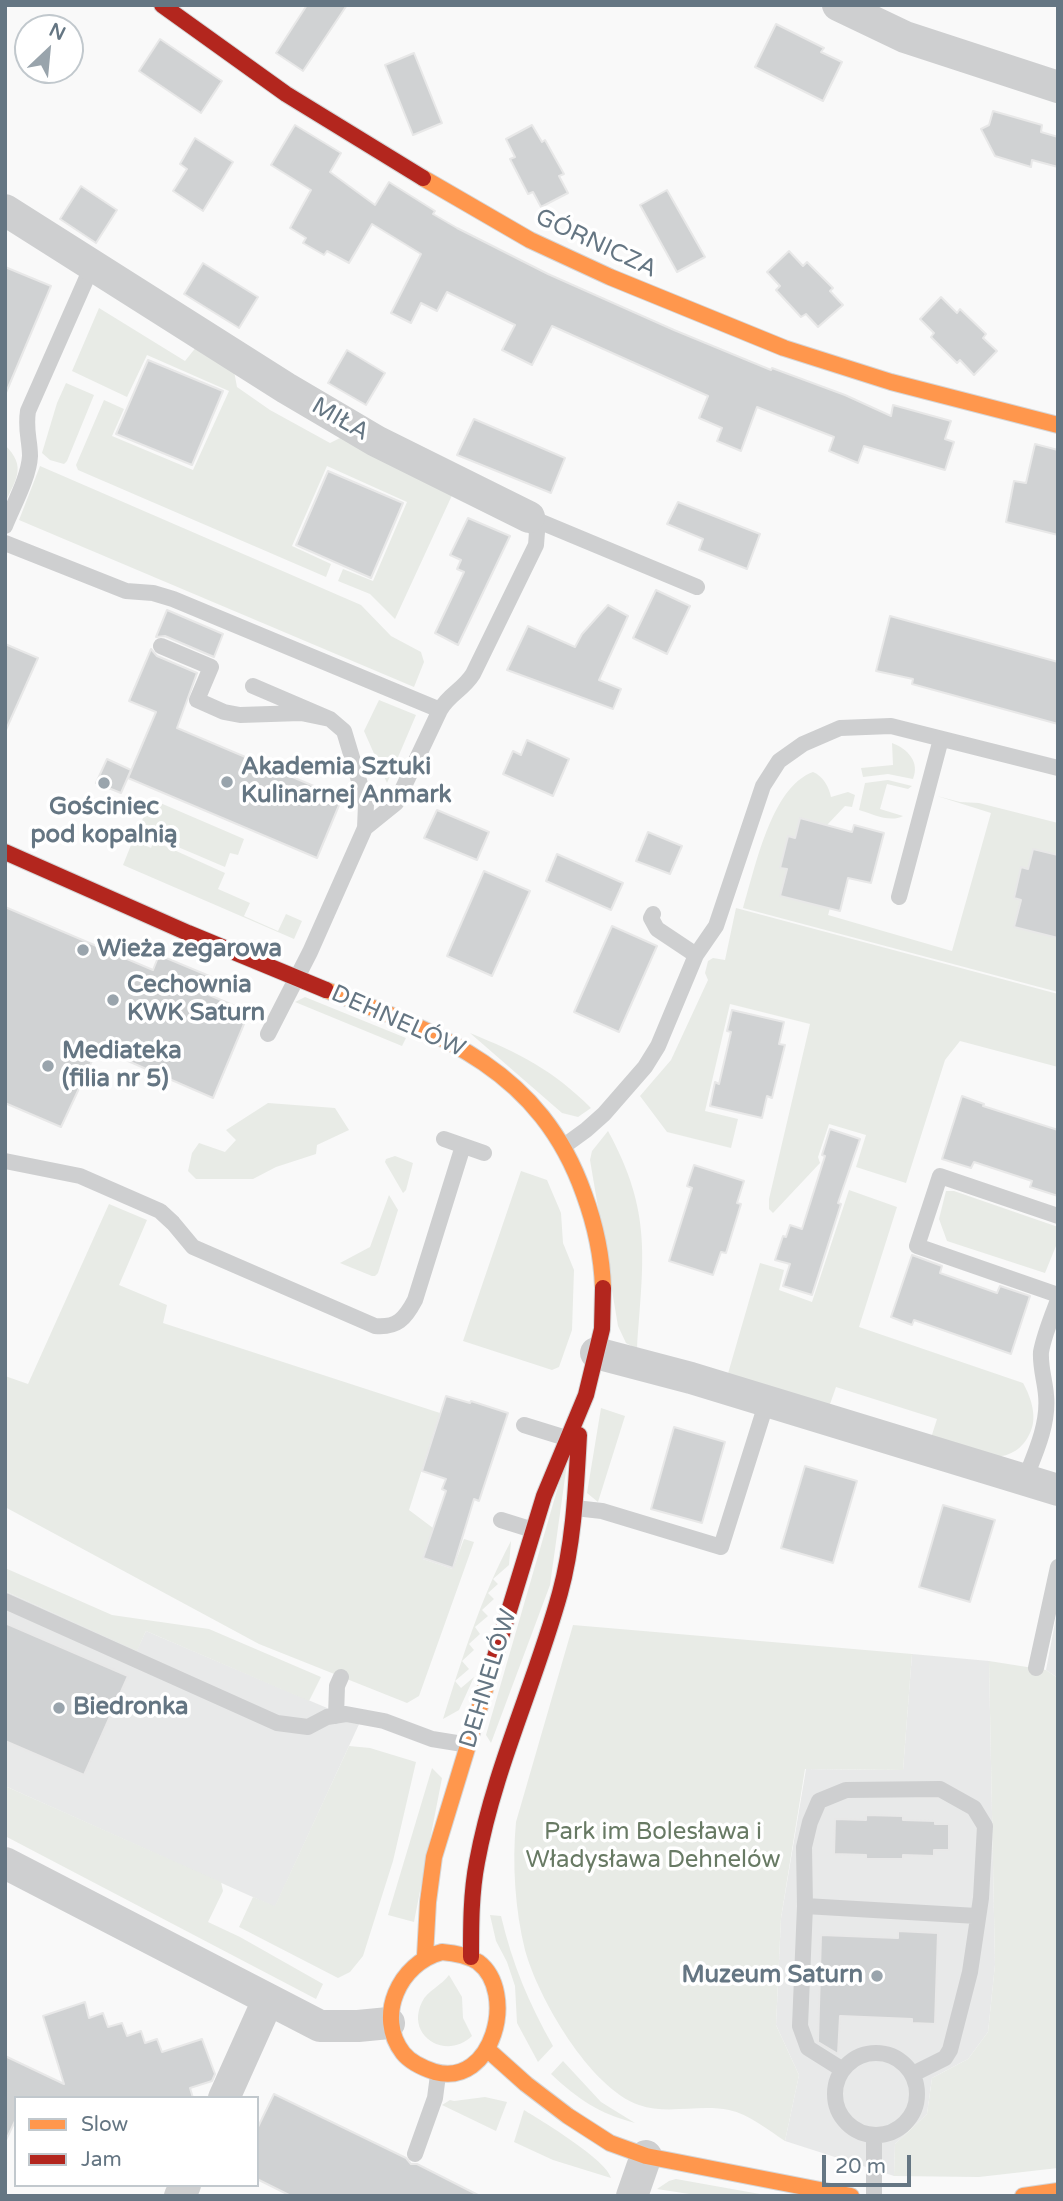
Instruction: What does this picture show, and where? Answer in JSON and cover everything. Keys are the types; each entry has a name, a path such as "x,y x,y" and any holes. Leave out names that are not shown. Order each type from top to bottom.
{"street":[{"name":"GÓRNICZA","path":"162,5 286,94 459,200 530,240 610,277 784,348 891,382 1058,425"},
{"path":"838,5 905,37 1058,87"},
{"name":"MIŁA","path":"5,210 286,388 376,441 529,517"},
{"name":"DEHNELÓW","path":"5,852 296,978 423,1029 479,1058 531,1101 563,1146 589,1205 600,1250 603,1321 581,1408 566,1438 533,1530 434,1857 425,1956"},
{"path":"596,1353 643,1364 1058,1490"},
{"name":"DEHNELÓW","path":"471,1957 470,1905 484,1828 561,1591 575,1508 581,1408"},
{"path":"5,1863 320,2026 389,2023"},
{"path":"442,1952 471,1957 491,1977 495,1993 496,2028 488,2050 473,2065 458,2073 438,2075 420,2068 407,2058 392,2039 389,2023 394,1995 402,1977 425,1956 442,1952"},
{"path":"225,2096 268,2000"},
{"path":"488,2050 526,2084 610,2143 646,2156 851,2196"},
{"path":"632,2196 646,2156"},
{"path":"1023,2196 1058,2191"}],"lane":[{"path":"5,526 29,465 30,453 25,427 28,411 92,266"},
{"path":"365,828 396,803 445,701 460,691 473,674 536,545 537,532 529,517"},
{"name":"MIŁA","path":"529,517 697,587"},
{"path":"5,542 126,592 153,593 173,599 440,710"},
{"path":"161,646 211,667 197,699 215,708 240,715 301,713 330,719"},
{"path":"253,686 330,719 344,731 366,803 365,828 316,940 268,1034"},
{"path":"563,1146 604,1114 645,1067 658,1046 696,955 716,926 763,786 779,761 803,744 840,728 891,726 1058,768"},
{"path":"899,897 941,738"},
{"path":"653,914 651,918 657,929 696,955"},
{"path":"444,1139 484,1153"},
{"path":"5,1161 80,1176 120,1193 160,1211 193,1247 374,1326 390,1327 406,1318 415,1300 463,1146"},
{"path":"1025,1479 1040,1440 1044,1420 1047,1397 1042,1376 1041,1351 1058,1297 917,1246 940,1176 1058,1216"},
{"path":"575,1508 602,1511 720,1547 766,1401"},
{"path":"524,1425 566,1438"},
{"path":"501,1520 533,1530"},
{"path":"1036,1668 1058,1567"},
{"path":"5,1601 277,1723 308,1727 327,1717 346,1714 384,1721 432,1740 469,1745 507,1757"},
{"path":"336,1716 337,1686 341,1678"},
{"path":"843,2070 808,2048 800,2026 805,1906 804,1847 810,1822 819,1801 846,1790 940,1789 974,1808 985,1826 981,1898 970,1972 950,2050 945,2058 913,2074"},
{"path":"805,1906 977,1916"},
{"path":"870,2053 887,2054 902,2062 913,2074 917,2100 913,2113 904,2124 890,2132 874,2135 855,2129 843,2119 836,2104 836,2086 843,2070 855,2059 870,2053"},
{"path":"415,2154 435,2098 438,2075"},
{"path":"874,2135 874,2196"}],"shaded area":[{"path":"5,1591 137,1650 146,1631 360,1722 275,1907 5,1786"},
{"path":"1058,1607 1058,1678 1046,1670"},
{"path":"912,1654 989,1661 995,1965 988,2032 968,2059 932,2078 927,2114 895,2144 894,2176 785,2141 799,2075 776,2025 781,1918 806,1769 903,1770"}],"green space":[{"path":"99,308 185,361 197,346 234,371 237,387 270,410 330,443 344,436 454,491 395,619 370,594 338,581 343,569 373,581 407,502 327,466 292,546 331,564 326,577 78,470 76,465 104,400 124,409 112,436 193,470 229,391 147,355 127,397 72,371"},
{"path":"66,383 94,395 64,464 50,460 42,453"},
{"path":"5,445 18,467 16,480 5,503"},
{"path":"40,466 361,605 391,636 421,652 424,662 414,687 19,520"},
{"path":"379,700 416,715 387,783 364,731"},
{"path":"892,743 903,749 914,762 913,779 888,774 863,777 861,768 893,765"},
{"path":"813,772 825,782 831,797 848,792 855,795 852,807 845,806 827,825 800,819 795,838 788,837 780,868 787,869 830,908 828,915 952,951 991,813 937,796 960,802 979,803 1058,823 1058,855 1028,869 1021,868 1014,898 1021,900 1014,927 1058,938 1058,992 743,908 759,852 776,811 798,781"},
{"path":"888,780 912,786 908,789 887,784 880,809 903,816 887,818 859,810 865,783"},
{"path":"151,799 244,839 238,855 230,853 225,867 138,830"},
{"path":"133,840 151,848 154,841 225,873 218,889 250,903 244,916 278,931 286,914 302,921 294,939 123,865"},
{"path":"736,908 1058,994 1058,1067 960,1041 945,1060 906,1183 856,1167 866,1135 829,1124 818,1157 820,1163 773,1213 769,1209 769,1199 810,1024 730,1004 705,1111 738,1119 731,1148 667,1132 640,1096 671,1060 708,980 705,973 708,961 713,958 725,960"},
{"path":"305,997 406,1038 402,1046 295,1002"},
{"path":"470,1033 535,1064 563,1083 591,1108 578,1117 562,1113"},
{"path":"268,1103 335,1108 349,1130 317,1145 316,1154 276,1167 253,1179 196,1179 188,1171 192,1153 199,1143 225,1152 236,1140 226,1130"},
{"path":"608,1131 622,1160 639,1213 642,1263 637,1349 626,1343 618,1326 590,1160 592,1151"},
{"path":"395,1156 413,1163 403,1193 385,1162"},
{"path":"521,1171 547,1180 561,1213 563,1243 574,1270 572,1330 559,1367 552,1370 463,1341"},
{"path":"849,1190 897,1207 859,1327 1023,1383 1031,1402 1032,1429 1020,1447 1010,1454 997,1457 970,1454 930,1441 937,1419 836,1387 829,1407 727,1377 760,1263 784,1270 779,1290 812,1302"},
{"path":"946,1191 954,1191 1058,1227 1058,1241 1045,1273 947,1241 939,1219"},
{"path":"389,1195 398,1210 378,1273 372,1276 340,1263 370,1247"},
{"path":"109,1204 147,1220 119,1285 167,1305 163,1323 440,1413 409,1510 433,1528 423,1559 453,1569 464,1539 474,1542 419,1696 407,1703 259,1644 5,1507 5,1376 28,1384"},
{"path":"601,1408 625,1416 598,1502 587,1493"},
{"path":"569,1449 550,1585 491,1743 486,1735"},
{"path":"511,1541 509,1565 493,1579 498,1584 488,1593 494,1599 482,1610 488,1616 475,1627 480,1634 469,1644 474,1650 462,1661 469,1669 455,1681 481,1606 500,1562"},
{"path":"5,1568 112,1615 209,1629 321,1677 309,1701 146,1631 137,1651 5,1591"},
{"name":"Park im Bolesława i Władysława Dehnelów","path":"573,1625 912,1654 903,1770 805,1769 781,1918 776,2025 799,2075 785,2141 744,2115 729,2110 650,2108 621,2095 602,2080 585,2061 568,2039 541,1992 525,1950 517,1903 514,1870 516,1822"},
{"path":"989,1661 1046,1670 1058,1678 1058,2168 979,2177 894,2176 895,2144 927,2114 932,2078 968,2059 988,2032 995,1965"},
{"path":"474,1677 459,1710 443,1719 450,1696 455,1681 461,1688"},
{"path":"349,1746 370,1748 416,1762 393,1861 363,1956 350,1972 338,1978 239,1927 253,1897 275,1906"},
{"path":"432,1768 442,1778 414,1922 388,1915"},
{"path":"5,1786 221,1882 223,1891 208,1922 323,1984 316,1999 5,1836"},
{"path":"490,1915 501,1916 522,1983 553,2046 538,2062 517,2023 515,1986 496,1941"},
{"path":"449,1975 462,1997 463,2018 472,2036 451,2046 440,2045 423,2034 418,2014 424,1998"},
{"path":"563,2061 601,2102 635,2123 600,2110 561,2083 551,2074"},
{"path":"485,2097 507,2102 496,2131 442,2105 450,2100"},
{"path":"524,2110 586,2151 607,2170 611,2178 553,2160 514,2142"},
{"path":"676,2179 771,2196 702,2196 657,2189"}],"building":[{"path":"307,5 347,5 303,71 276,53"},
{"path":"776,24 824,48 821,52 842,62 823,101 755,67"},
{"path":"160,39 222,81 201,113 139,71"},
{"path":"414,53 442,123 413,135 385,65"},
{"path":"993,111 1042,125 1041,132 1058,137 1058,167 1032,160 1031,167 995,156 981,129 989,125"},
{"path":"295,125 341,153 330,172 375,205 389,182 457,228 548,274 674,330 771,370 772,368 845,395 891,416 893,405 951,421 945,439 954,442 945,470 864,446 858,463 829,451 834,437 757,407 741,451 717,441 722,428 699,418 708,396 552,326 532,365 502,350 515,325 447,292 437,311 421,303 411,323 391,313 421,254 372,224 349,263 327,251 324,255 303,243 306,238 290,228 311,190 271,165"},
{"path":"532,125 542,142 545,140 564,174 559,176 568,193 541,207 533,192 528,194 510,159 515,157 506,139"},
{"path":"195,138 233,162 203,211 173,191 187,169 180,164"},
{"path":"81,186 117,210 96,243 60,219"},
{"path":"667,190 705,257 677,272 640,205"},
{"path":"789,251 803,266 807,262 833,288 830,291 843,305 818,327 806,314 801,317 776,290 780,286 767,272"},
{"path":"203,263 258,297 239,328 184,294"},
{"path":"5,267 51,286 5,395"},
{"path":"941,297 957,313 960,309 986,334 983,338 997,351 974,375 960,360 957,363 931,337 934,333 920,319"},
{"path":"347,350 385,373 366,405 328,383"},
{"path":"148,360 223,391 192,465 116,434"},
{"path":"474,419 565,458 551,493 457,455"},
{"path":"1035,444 1058,450 1058,535 1006,522 1014,481 1026,483"},
{"path":"328,471 403,503 371,578 296,545"},
{"path":"678,502 760,534 747,569 699,550 703,539 667,524"},
{"path":"468,518 510,536 458,645 435,633 464,572 457,569 461,560 450,555"},
{"path":"656,590 690,606 667,654 633,638"},
{"path":"608,605 628,616 599,680 621,689 613,709 507,670 528,626 575,647 582,634"},
{"path":"167,610 223,634 214,657 165,636 156,637"},
{"path":"890,616 1058,662 1058,724 912,684 913,679 876,671"},
{"path":"5,644 38,658 5,732"},
{"path":"151,649 157,656 197,673 177,728 342,798 317,858 128,778 156,712 129,701"},
{"path":"527,740 569,759 553,796 503,774 513,751 521,755"},
{"path":"107,759 131,770 121,793 96,783"},
{"path":"437,810 489,832 477,860 424,838"},
{"path":"800,818 852,832 854,825 884,833 871,883 848,878 840,911 780,896 787,869 780,868 788,836 795,838"},
{"path":"648,832 682,846 670,874 636,861"},
{"path":"1033,849 1058,855 1058,938 1014,927 1021,900 1014,898 1021,867 1028,869"},
{"path":"557,854 623,883 611,910 546,881"},
{"path":"484,871 530,891 492,976 447,956"},
{"name":"Cechownia KWK Saturn","path":"5,907 153,970 159,955 214,978 207,994 249,1012 213,1098 98,1048 61,1127 5,1103"},
{"path":"612,926 657,946 619,1032 574,1012"},
{"path":"732,1010 784,1022 779,1044 785,1045 772,1098 767,1096 762,1118 710,1106 715,1082 719,1084 731,1032 727,1031"},
{"path":"962,1096 984,1104 983,1106 1058,1130 1058,1196 1030,1187 1032,1181 974,1162 971,1168 942,1159"},
{"path":"830,1129 860,1139 838,1203 841,1204 812,1295 783,1286 790,1264 775,1260 783,1236 786,1237 790,1225 802,1229 825,1156 822,1155"},
{"path":"694,1165 744,1181 737,1203 741,1204 726,1253 721,1252 713,1275 669,1261 692,1188 687,1186"},
{"path":"912,1255 942,1266 940,1273 997,1293 1000,1286 1030,1296 1011,1354 914,1320 912,1325 891,1317"},
{"path":"446,1396 508,1413 479,1501 474,1499 453,1568 423,1558 446,1491 442,1489 446,1479 422,1471"},
{"path":"674,1427 725,1442 702,1523 651,1509"},
{"path":"805,1466 857,1481 833,1563 781,1548"},
{"path":"943,1505 995,1520 970,1602 919,1587"},
{"name":"Biedronka","path":"5,1623 128,1676 84,1775 5,1741"},
{"path":"866,1815 903,1816 903,1820 949,1824 949,1850 934,1850 934,1856 903,1855 903,1859 866,1859 866,1855 834,1854 835,1819 866,1820"},
{"name":"Muzeum Saturn","path":"898,1931 938,1933 935,2024 912,2023 912,2019 840,2016 838,2054 818,2042 821,1935 898,1938"},
{"path":"85,2002 89,2018 103,2013 108,2027 122,2023 127,2036 141,2031 145,2043 157,2039 162,2052 202,2039 215,2074 212,2081 190,2088 192,2096 14,2096 14,2123 5,2142 5,2056 64,2084 43,2016"},
{"path":"274,2094 480,2196 291,2196 259,2180 259,2125"}],"traffic: slow":[{"path":"423,178 530,240 610,277 784,348 891,382 1058,425"},
{"path":"326,990 446,1040 481,1061 513,1086 541,1115 565,1151 584,1194 597,1240 603,1288"},
{"path":"425,1956 434,1857 494,1660"},
{"path":"442,1952 478,1962 490,1976 496,1994 497,2014 493,2034 485,2052 472,2066 455,2073 435,2072 410,2060 395,2039 391,2024 392,2008 403,1979 414,1967 442,1952"},
{"path":"488,2050 526,2084 610,2143 646,2156 851,2196"},
{"path":"1023,2196 1058,2191"}],"traffic: jam":[{"path":"162,5 286,94 423,178"},
{"path":"5,852 188,933 326,990"},
{"path":"494,1660 544,1496 586,1395 602,1329 603,1288"},
{"path":"471,1957 474,1885 484,1827 565,1574 574,1515 579,1435"}],"place":[{"name":"Akademia Sztuki Kulinarnej Anmark","path":"227,782"},
{"name":"Gościniec pod kopalnią","path":"104,783"},
{"name":"Wieża zegarowa","path":"83,950"},
{"name":"Cechownia KWK Saturn","path":"113,1000"},
{"name":"Mediateka (filia nr 5)","path":"48,1066"},
{"name":"Biedronka","path":"59,1708"},
{"name":"Muzeum Saturn","path":"877,1976"}]}
